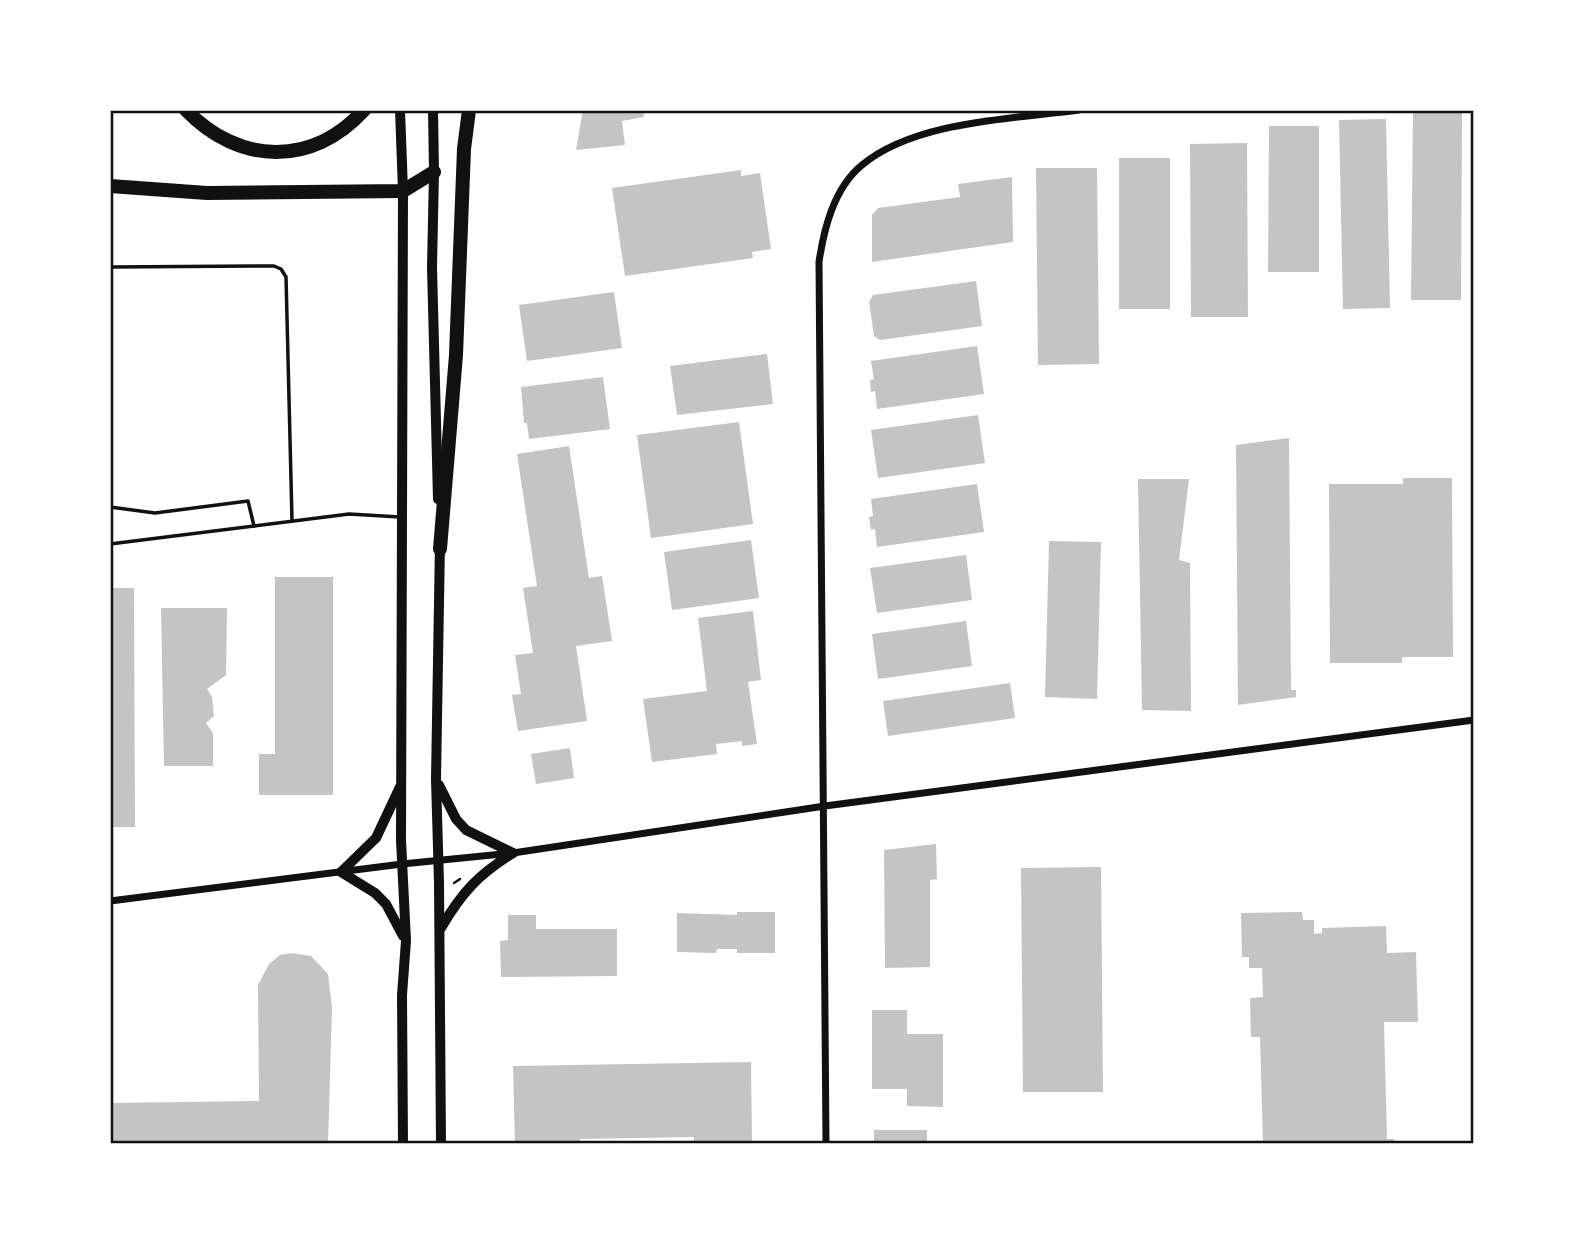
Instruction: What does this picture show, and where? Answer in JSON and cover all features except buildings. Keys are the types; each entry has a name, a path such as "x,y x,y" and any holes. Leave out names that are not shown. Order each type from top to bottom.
{"highway":[{"path":"186,110 204,127 226,141 243,148 273,153 301,150 327,140 342,131 364,110"},
{"path":"440,549 456,355 464,149 469,110"},
{"path":"110,186 207,193 403,191 434,172"}],"main road":[{"path":"400,110 403,191 402,864 406,941 402,995 403,1144"},
{"path":"432,110 432,267 440,549 436,779 441,1144"},
{"path":"436,779 456,819 466,830 513,853"},
{"path":"402,782 376,838 341,872 375,893 386,904 406,941"},
{"path":"440,931 457,900 469,885 486,870 513,853"}],"street":[{"path":"826,1144 819,262 824,230 840,192 860,166 896,143 943,129 1079,110"},
{"path":"110,901 402,864 513,853 825,806 1474,720"}],"lane":[{"path":"110,267 274,266 281,269 286,277 292,520"},
{"path":"110,507 156,513 248,500 254,526"},
{"path":"110,544 349,514 401,517"}]}
